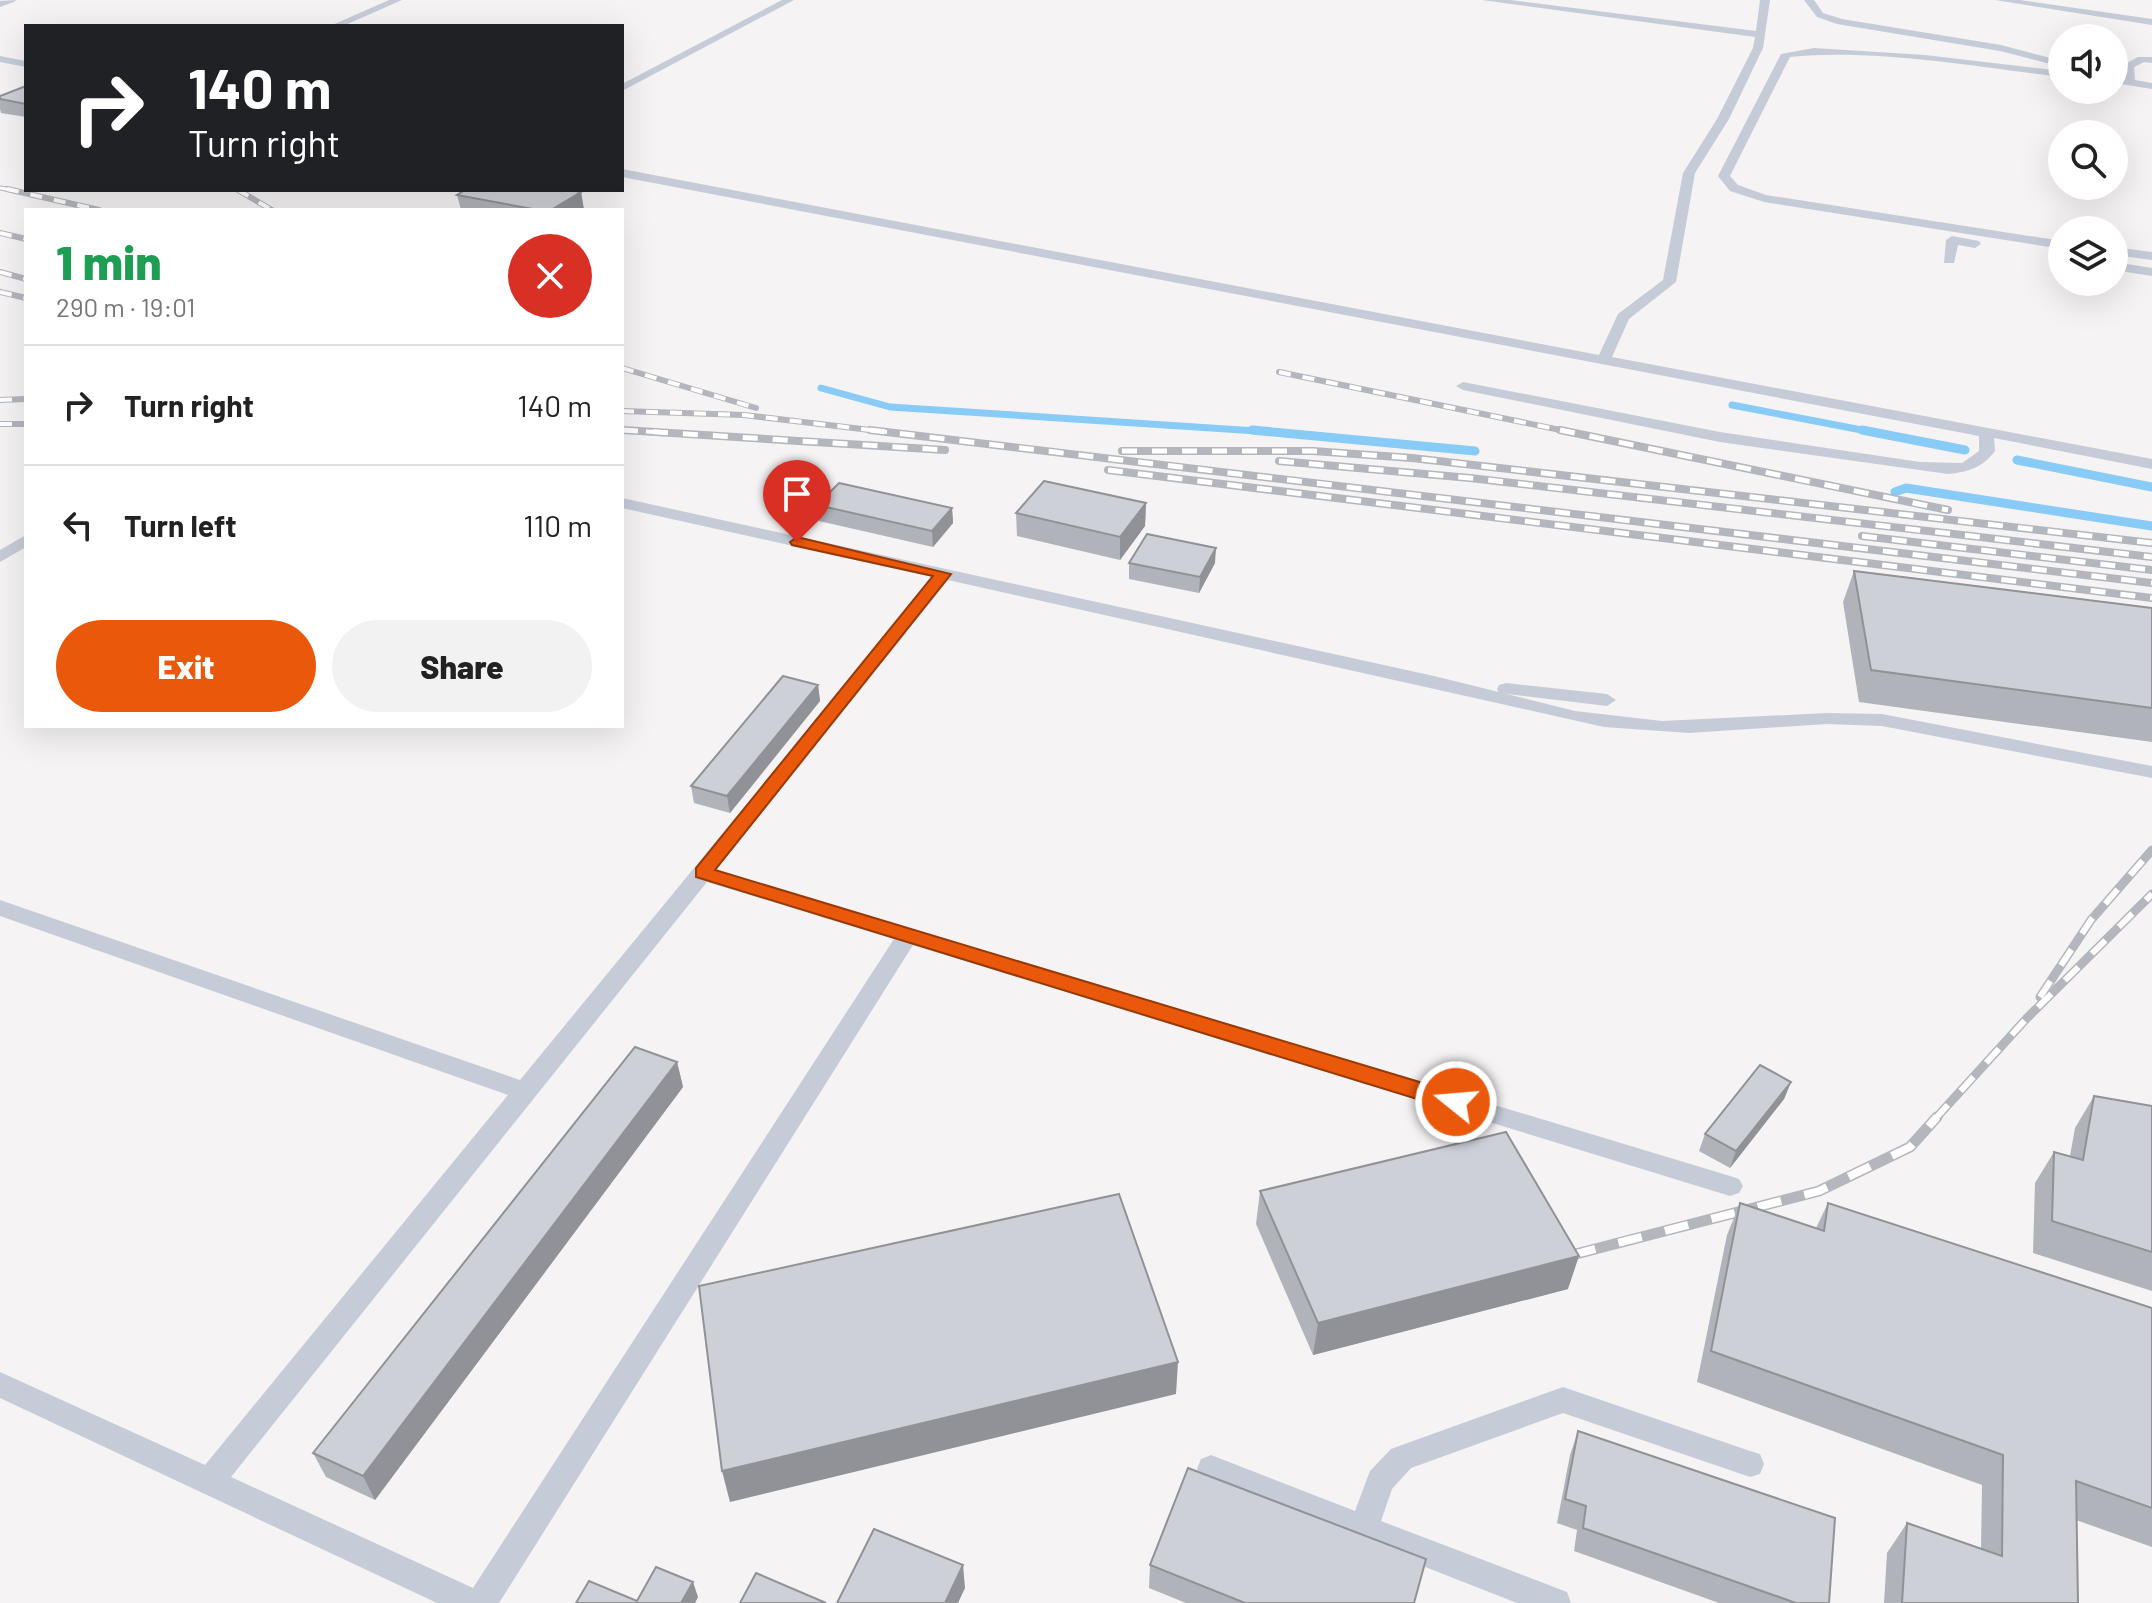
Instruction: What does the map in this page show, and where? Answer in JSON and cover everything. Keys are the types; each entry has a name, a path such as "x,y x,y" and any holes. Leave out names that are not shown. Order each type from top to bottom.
{"lane":[{"path":"0,4 11,0"},
{"path":"340,24 397,0"},
{"path":"624,87 789,0"},
{"path":"1487,0 1758,34"},
{"path":"1604,360 1623,317 1669,282 1689,173 1738,90 1758,48 1765,0"},
{"path":"1809,0 1820,15 1840,22 2001,48 2048,60"},
{"path":"2000,0 2152,22"},
{"path":"1855,54 1860,39"},
{"path":"2048,72 1948,60 1809,51 1783,57 1724,171 1729,184 1764,198 2048,243"},
{"path":"0,59 24,64"},
{"path":"2152,60 2142,59 2129,66 2130,82 2152,86"},
{"path":"624,173 2152,464"},
{"path":"1949,260 1952,240 2048,256"},
{"path":"2128,253 2152,256"},
{"path":"2128,268 2152,272"},
{"path":"1463,386 1720,437 1928,468 1974,465 1987,451 1986,432"},
{"path":"624,503 1434,682 1553,712 1622,724 1666,727 1840,716 1897,723 2152,772"},
{"path":"0,557 24,541"},
{"path":"209,1482 944,574"},
{"path":"1434,682 1607,700"},
{"path":"703,873 1730,1186"},
{"path":"0,908 525,1091"},
{"path":"481,1603 908,935"},
{"path":"0,1385 471,1603"},
{"path":"1364,1527 1380,1481 1401,1458 1563,1400 1750,1464"},
{"path":"1211,1469 1556,1603"}],"building":[{"path":"24,87 24,104 0,99 0,96"},
{"path":"462,192 581,192 554,208 527,208 457,195"},
{"path":"1044,481 1146,503 1120,537 1016,513"},
{"path":"839,483 952,508 932,531 817,505"},
{"path":"1147,534 1216,548 1200,577 1129,563"},
{"path":"1854,571 2152,608 2152,708 1871,670"},
{"path":"783,676 818,685 727,796 691,786"},
{"path":"635,1047 677,1062 363,1476 313,1453"},
{"path":"1760,1065 1791,1082 1736,1151 1705,1134"},
{"path":"2094,1096 2152,1106 2152,1252 2052,1221 2054,1152 2083,1160"},
{"path":"1506,1132 1579,1256 1318,1323 1260,1191"},
{"path":"1119,1194 1178,1362 722,1471 699,1286"},
{"path":"1740,1203 1824,1231 1828,1203 2152,1308 2152,1508 2076,1481 2078,1603 1902,1603 1907,1523 2002,1556 2003,1455 1711,1351"},
{"path":"1578,1431 1835,1518 1829,1603 1796,1603 1583,1528 1586,1506 1565,1499"},
{"path":"1188,1468 1426,1559 1414,1603 1245,1603 1150,1565"},
{"path":"874,1529 963,1565 945,1603 837,1603"},
{"path":"656,1567 693,1582 681,1603 576,1603 589,1581 637,1601"},
{"path":"756,1573 826,1603 740,1603"}],"waterway":[{"path":"821,388 890,407 1273,432"},
{"path":"1732,405 1872,432"},
{"path":"1252,430 1475,451"},
{"path":"1862,430 1965,450"},
{"path":"2017,460 2152,487"},
{"path":"1895,492 1906,488 2152,526"}],"railway":[{"path":"0,188 15,191"},
{"path":"7,189 15,191"},
{"path":"15,191 90,208"},
{"path":"241,192 269,208"},
{"path":"0,233 24,239"},
{"path":"0,272 24,278"},
{"path":"0,292 24,298"},
{"path":"624,369 756,408"},
{"path":"1279,372 1570,432"},
{"path":"0,400 24,399"},
{"path":"624,411 744,415 887,432"},
{"path":"0,424 24,424"},
{"path":"624,430 655,432"},
{"path":"624,430 945,450"},
{"path":"870,430 2152,583"},
{"path":"1560,430 1948,510"},
{"path":"1122,451 1313,451 1412,458 2152,543"},
{"path":"1279,461 1470,478 2152,557"},
{"path":"1108,470 2152,598"},
{"path":"1862,536 2152,570"},
{"path":"2040,997 2091,920 2152,850"},
{"path":"1935,1119 2027,1018 2152,894"},
{"path":"1572,1255 1819,1191 1910,1147 1937,1117"}],"route":[{"path":"797,542 944,574 703,873 1456,1102"}]}
